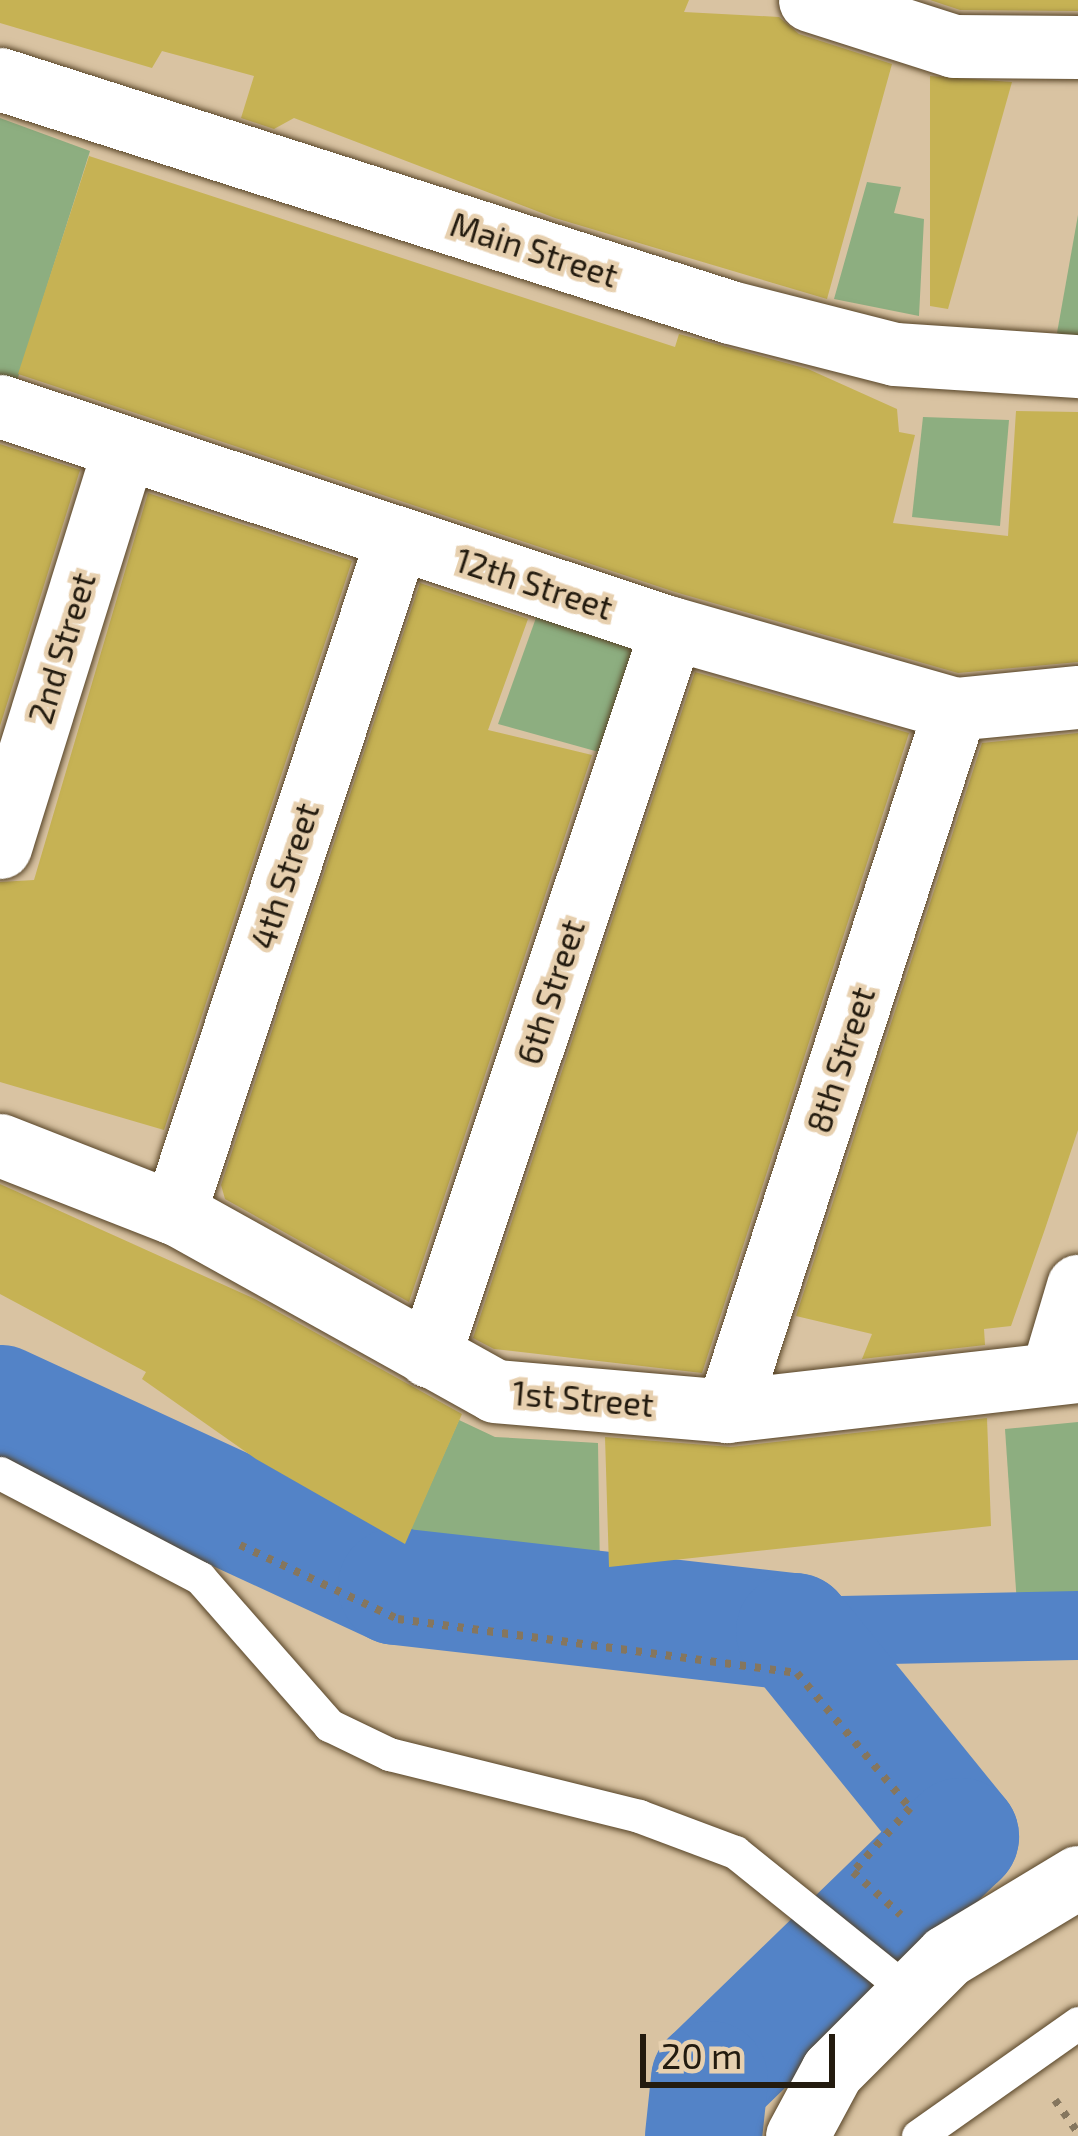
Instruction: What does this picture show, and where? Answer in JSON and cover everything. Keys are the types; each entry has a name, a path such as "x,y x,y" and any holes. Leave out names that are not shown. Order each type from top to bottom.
{"street":[{"path":"810,0 953,46 1078,47"},
{"name":"Main Street","path":"0,80 730,313 895,354 1078,366"},
{"name":"12th Street","path":"0,406 672,628 955,709 1078,697"},
{"name":"2nd Street","path":"0,848 124,449"},
{"name":"4th Street","path":"174,1213 398,539"},
{"name":"6th Street","path":"429,1356 672,628"},
{"name":"8th Street","path":"727,1411 955,709"},
{"name":"1st Street","path":"0,1144 174,1213 495,1390 727,1411 1065,1372"},
{"path":"1065,1372 1078,1286"},
{"path":"797,2136 832,2071 894,1979 990,1921 1078,1877"}],"lane":[{"path":"0,1473 200,1578 329,1725 389,1754 687,1832 813,1905 894,1979"},
{"path":"917,2136 1078,2023"}],"path":[{"path":"230,1541 398,1619 797,1672 910,1808 853,1872 908,1921"}],"green space":[{"path":"0,118 90,151 16,384 0,379"},
{"path":"867,182 901,187 894,213 924,219 919,316 834,299"},
{"path":"1078,215 1078,339 1073,340 1057,333"},
{"path":"923,417 1009,420 1000,526 912,517"},
{"path":"537,615 647,644 606,754 498,724"},
{"path":"459,1420 495,1437 598,1443 600,1574 498,1586 398,1558"},
{"path":"1078,1422 1078,1612 1018,1619 1005,1429"}],"building":[{"path":"0,0 689,0 684,12 779,17 799,34 892,64 827,299 555,218 294,118 274,129 241,118 254,76 162,51 152,68 0,23"},
{"path":"930,0 1078,0 1078,11 960,10"},
{"path":"930,76 1012,82 948,309 930,306"},
{"path":"89,156 675,347 679,334 808,369 897,409 899,432 915,435 893,523 1008,536 1016,411 1078,412 1078,662 958,673 675,592 18,374"},
{"path":"0,444 80,470 0,726"},
{"path":"148,493 352,561 164,1130 0,1082 0,882 34,880"},
{"path":"420,583 528,619 488,730 592,755 409,1302 225,1199 221,1185"},
{"path":"695,672 909,733 702,1373 494,1349 473,1338"},
{"path":"1078,733 1078,1130 1045,1229 1011,1326 984,1329 985,1345 862,1359 872,1334 796,1316 982,743"},
{"path":"0,1184 255,1299 462,1414 405,1544 256,1459 142,1379 146,1372 0,1294"},
{"path":"987,1418 991,1526 609,1567 605,1437 731,1447"}],"waterway":[{"path":"0,1403 396,1586 794,1631 960,1836 709,2079 703,2136"},
{"path":"794,1631 1078,1625"}]}
